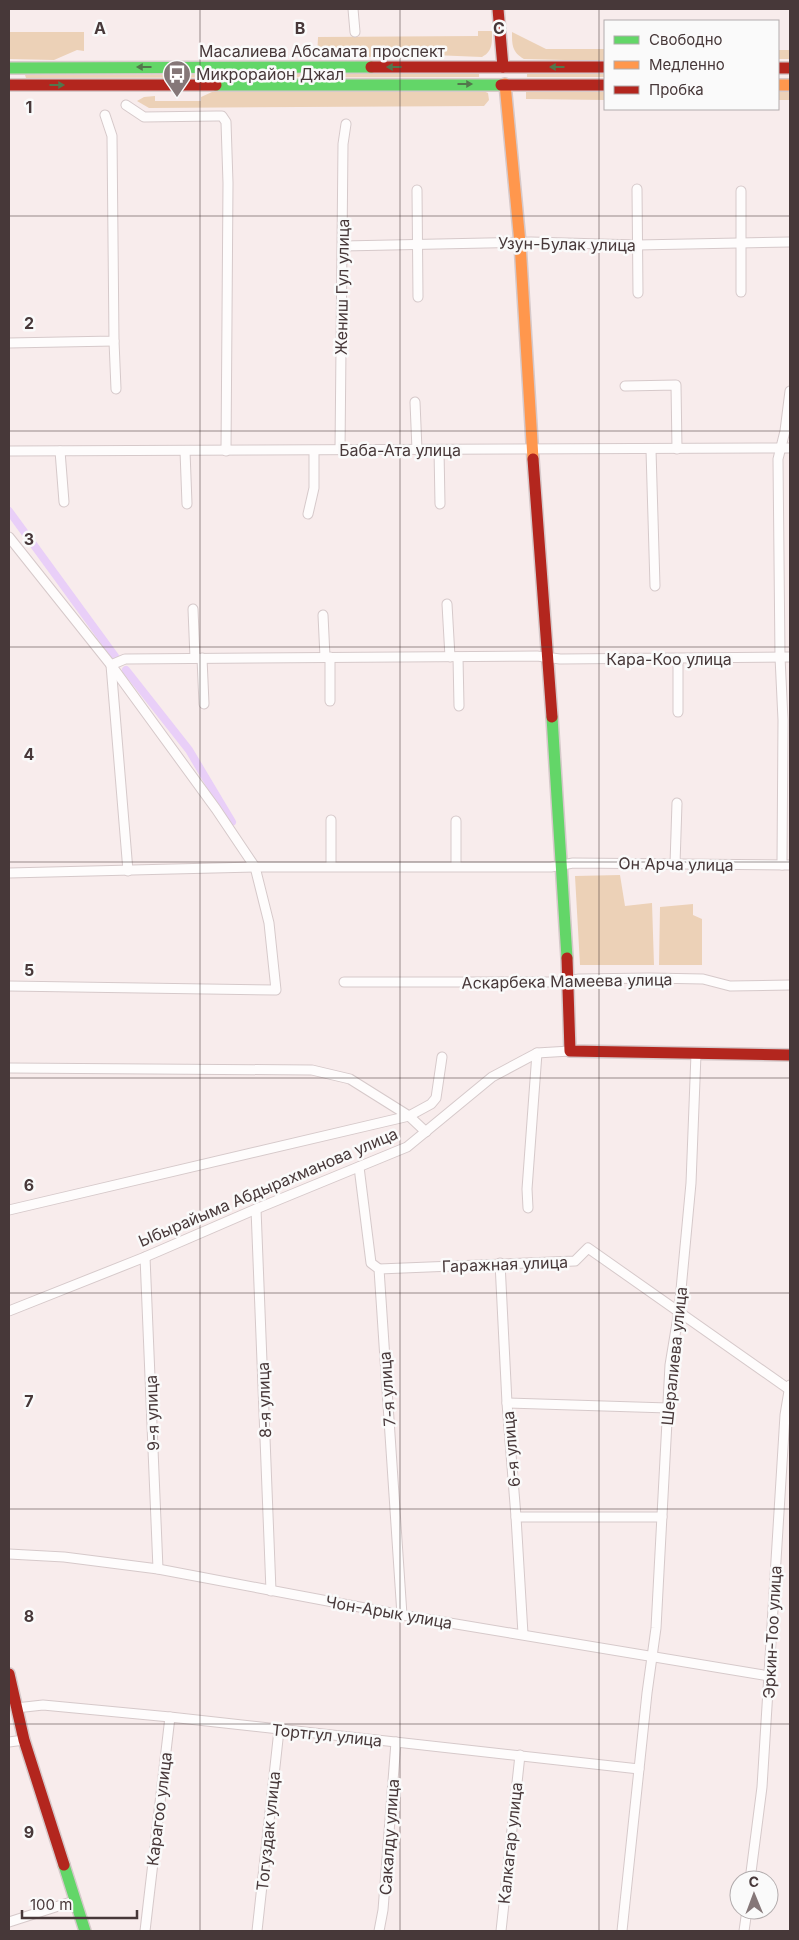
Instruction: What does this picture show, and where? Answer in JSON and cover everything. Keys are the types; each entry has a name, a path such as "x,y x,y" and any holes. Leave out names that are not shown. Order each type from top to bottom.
{"main road":[{"path":"498,9 520,243 532,450 561,865 570,1051"},
{"name":"Масалиева Абсамата проспект","path":"10,68 604,67"},
{"path":"10,68 11,85"},
{"name":"Масалиева Абсамата проспект","path":"11,85 604,85"},
{"name":"Ыбырайыма Абдырахманова улица","path":"570,1051 790,1055"},
{"path":"9,1674 24,1740 85,1931"}],"street":[{"path":"353,9 354,32"},
{"path":"126,105 144,117 222,116 226,122 228,183 226,450"},
{"path":"105,115 112,136 116,389"},
{"name":"Жениш Гул улица","path":"340,450 343,144 346,124"},
{"path":"637,189 638,292"},
{"path":"417,190 418,297"},
{"path":"741,292 742,191"},
{"name":"Узун-Булак улица","path":"343,246 520,243 638,245 790,242"},
{"path":"9,343 114,341"},
{"path":"625,386 676,385 678,449"},
{"path":"786,865 780,657 778,459 785,431 790,391"},
{"path":"415,402 417,450"},
{"name":"Баба-Ата улица","path":"9,451 790,448"},
{"path":"308,514 314,488 314,450"},
{"path":"440,450 440,504"},
{"path":"651,450 655,586"},
{"path":"60,451 64,502"},
{"path":"185,451 187,504"},
{"path":"9,537 111,664 255,867 269,923 276,990 9,986"},
{"path":"448,604 459,706"},
{"path":"193,609 204,704"},
{"path":"323,615 330,701"},
{"name":"Кара-Коо улица","path":"111,664 125,659 198,658 454,657 678,660 790,657"},
{"path":"678,660 678,712"},
{"path":"111,664 128,871"},
{"path":"675,864 677,804"},
{"path":"331,820 331,866"},
{"path":"456,821 456,866"},
{"name":"Он Арча улица","path":"9,873 331,866 551,867 573,863 786,865"},
{"name":"Аскарбека Мамеева улица","path":"344,982 558,982 579,979 702,979 730,986 790,985"},
{"name":"Ыбырайыма Абдырахманова улица","path":"9,1311 145,1257 408,1147 492,1077 537,1053 570,1051"},
{"path":"528,1208 527,1190 537,1053"},
{"name":"Шералиева улица","path":"622,1931 658,1607 670,1365 679,1311 691,1183 696,1054"},
{"path":"9,1210 409,1116 431,1104 436,1098 442,1057"},
{"path":"9,1068 312,1070 350,1079 409,1116 426,1132"},
{"name":"7-я улица","path":"359,1167 371,1263 379,1269 402,1615"},
{"name":"8-я улица","path":"256,1209 272,1591"},
{"name":"Гаражная улица","path":"379,1269 576,1261 588,1248 790,1390"},
{"name":"9-я улица","path":"145,1257 158,1569"},
{"name":"6-я улица","path":"500,1263 507,1403 523,1634"},
{"name":"Эркин-Тоо улица","path":"751,1870 762,1786 785,1416 790,1385"},
{"path":"507,1403 668,1408"},
{"path":"516,1517 662,1517"},
{"name":"Чон-Арык улица","path":"9,1554 64,1557 158,1569 402,1615 523,1634 652,1658 770,1676"},
{"name":"Тортгул улица","path":"16,1708 43,1705 170,1717 639,1769"},
{"name":"Карагоо улица","path":"145,1931 170,1717"},
{"name":"Тогуздак улица","path":"257,1931 279,1730"},
{"path":"9,1742 24,1740"},
{"name":"Сакалду улица","path":"379,1931 383,1910 396,1742"},
{"name":"Калкагар улица","path":"501,1931 520,1755"},
{"path":"9,1922 74,1901"}],"shaded area":[{"path":"478,31 492,31 490,49 482,57 433,55 430,49 384,50 384,55 362,58 317,59 318,37 478,36"},
{"path":"9,32 84,32 84,51 77,50 54,60 9,59"},
{"path":"512,32 546,49 604,49 604,61 524,59 517,54 512,41"},
{"path":"779,50 790,50 790,59 779,59"},
{"path":"479,73 479,77 26,78 25,75"},
{"path":"527,73 604,73 604,77 527,77"},
{"path":"483,91 488,93 489,100 484,106 149,108 137,101 144,97 155,96 155,101 201,101 201,97 212,92"},
{"path":"526,92 604,92 604,100 526,99"},
{"path":"779,92 790,92 790,100 779,100"},
{"path":"620,875 625,906 652,903 654,965 580,965 575,876"},
{"path":"693,904 693,915 702,919 702,965 659,965 660,907"}],"waterway":[{"path":"9,511 117,659"},
{"path":"126,670 189,750 232,822"}],"traffic: fast":[{"path":"9,68 371,67"},
{"path":"216,85 501,85"},
{"path":"552,717 567,958"},
{"path":"64,1865 85,1931"}],"traffic: slow":[{"path":"505,84 520,243 533,459"},
{"path":"779,85 790,85"}],"traffic: jam":[{"path":"498,9 503,67"},
{"path":"371,67 604,67"},
{"path":"779,68 790,68"},
{"path":"9,85 216,85"},
{"path":"501,85 604,85"},
{"path":"533,459 552,717"},
{"path":"567,958 570,1051 790,1055"},
{"path":"9,1674 24,1740 64,1865"}],"place":[{"name":"Микрорайон Джал","path":"177,98"}]}
